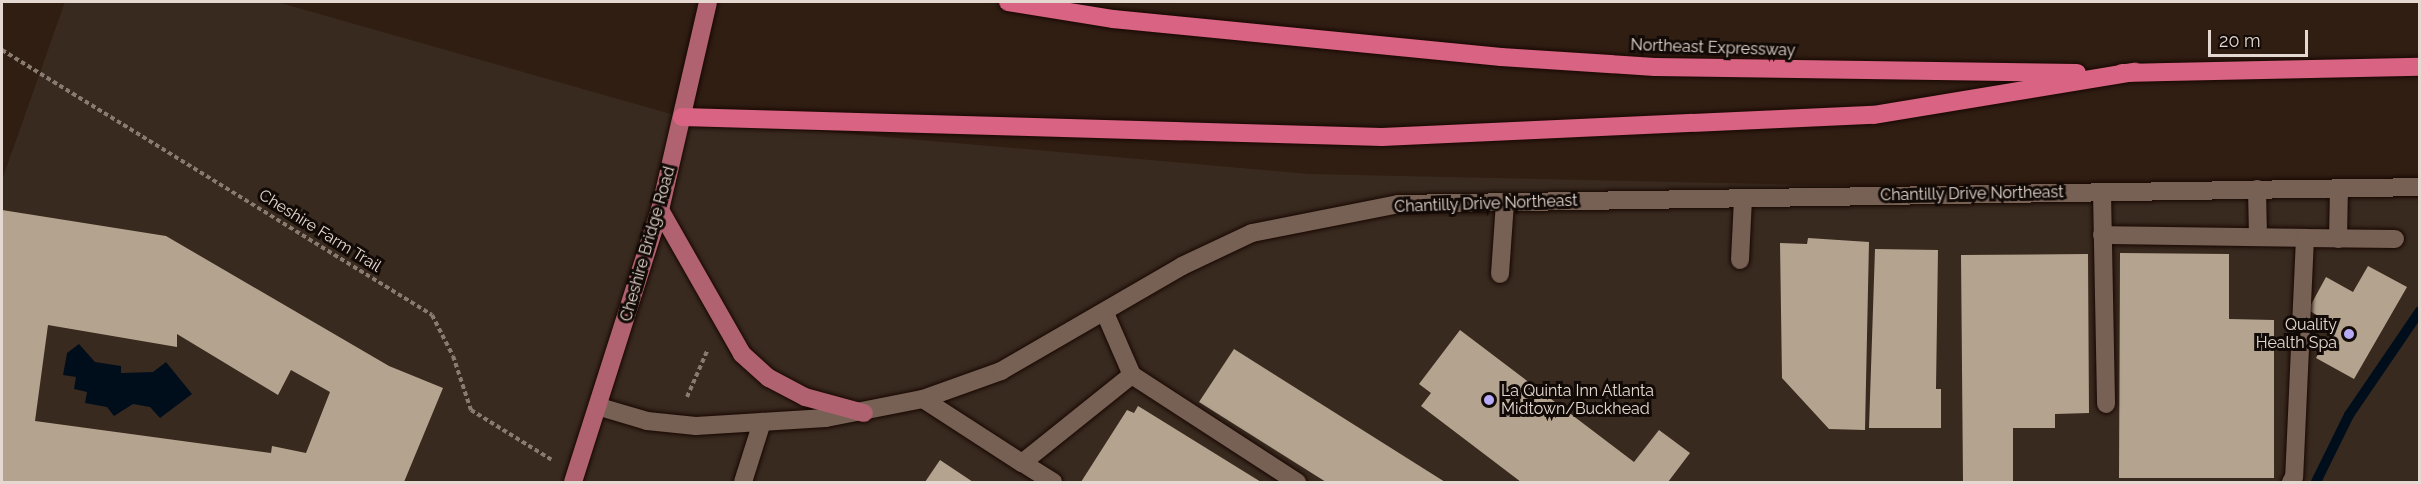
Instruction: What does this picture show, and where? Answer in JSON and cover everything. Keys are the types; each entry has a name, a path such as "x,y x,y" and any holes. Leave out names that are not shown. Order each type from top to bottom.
{"highway":[{"name":"Northeast Expressway","path":"1008,2 1113,19 1342,44 1632,65 1882,72 2135,72 2420,67"},
{"path":"682,117 1382,137 1874,115 2135,72"}],"main road":[{"name":"Cheshire Bridge Road","path":"575,478 600,407 660,210 708,2"},
{"path":"660,210 742,354 770,378 805,398 864,413"}],"street":[{"name":"Chantilly Drive Northeast","path":"600,407 647,421 678,424 762,422 864,413 923,399 1001,370 1105,313 1182,266 1252,233 1398,204 2420,187"},
{"path":"2338,239 2339,188"},
{"path":"2257,189 2258,237"},
{"path":"2102,192 2106,404"},
{"path":"1740,260 1743,198"},
{"path":"1500,274 1505,202"},
{"path":"2102,235 2395,239"},
{"path":"2291,483 2294,477 2305,238"},
{"path":"1105,313 1132,375 1297,483"},
{"path":"1022,463 1132,375"},
{"path":"923,399 1053,483"},
{"path":"743,483 762,422"}],"path":[{"name":"Cheshire Farm Trail","path":"2,50 432,315 453,356 471,410 575,478"},
{"path":"687,398 712,340"}],"shaded area":[{"path":"65,2 277,2 692,120 1309,174 2419,198 2419,482 2,482 2,180"}],"water":[{"path":"79,344 95,362 121,366 121,373 153,372 166,362 192,394 160,418 150,407 133,404 114,416 107,407 85,403 87,392 74,389 76,377 63,375 67,353"}],"building":[{"path":"2,210 166,236 389,366 443,388 404,482 2,482","holes":["48,325 177,347 177,334 278,395 291,370 330,392 306,453 272,446 271,453 35,421"]},
{"path":"1808,238 1869,242 1865,430 1829,429 1782,378 1780,243 1807,244"},
{"path":"1875,249 1938,250 1936,389 1941,389 1941,428 1869,428"},
{"path":"2120,253 2229,254 2229,319 2274,320 2274,478 2119,478"},
{"path":"2088,254 2089,413 2055,414 2055,428 2013,428 2013,482 1963,482 1961,255"},
{"path":"2368,266 2407,287 2354,379 2316,358 2334,325 2308,310 2326,277 2353,292"},
{"name":"La Quinta Inn Atlanta Midtown/Buckhead","path":"1460,330 1634,462 1659,430 1690,453 1668,482 1521,482 1421,406 1431,393 1419,384"},
{"path":"1234,349 1445,482 1326,482 1199,402"},
{"path":"1138,406 1261,482 1081,482 1127,410 1134,413"},
{"path":"940,460 973,482 925,482"}],"waterway":[{"path":"2316,482 2349,415 2420,311"}],"place":[{"name":"Quality Health Spa","path":"2349,334"},
{"name":"La Quinta Inn Atlanta Midtown/Buckhead","path":"1489,400"}]}
